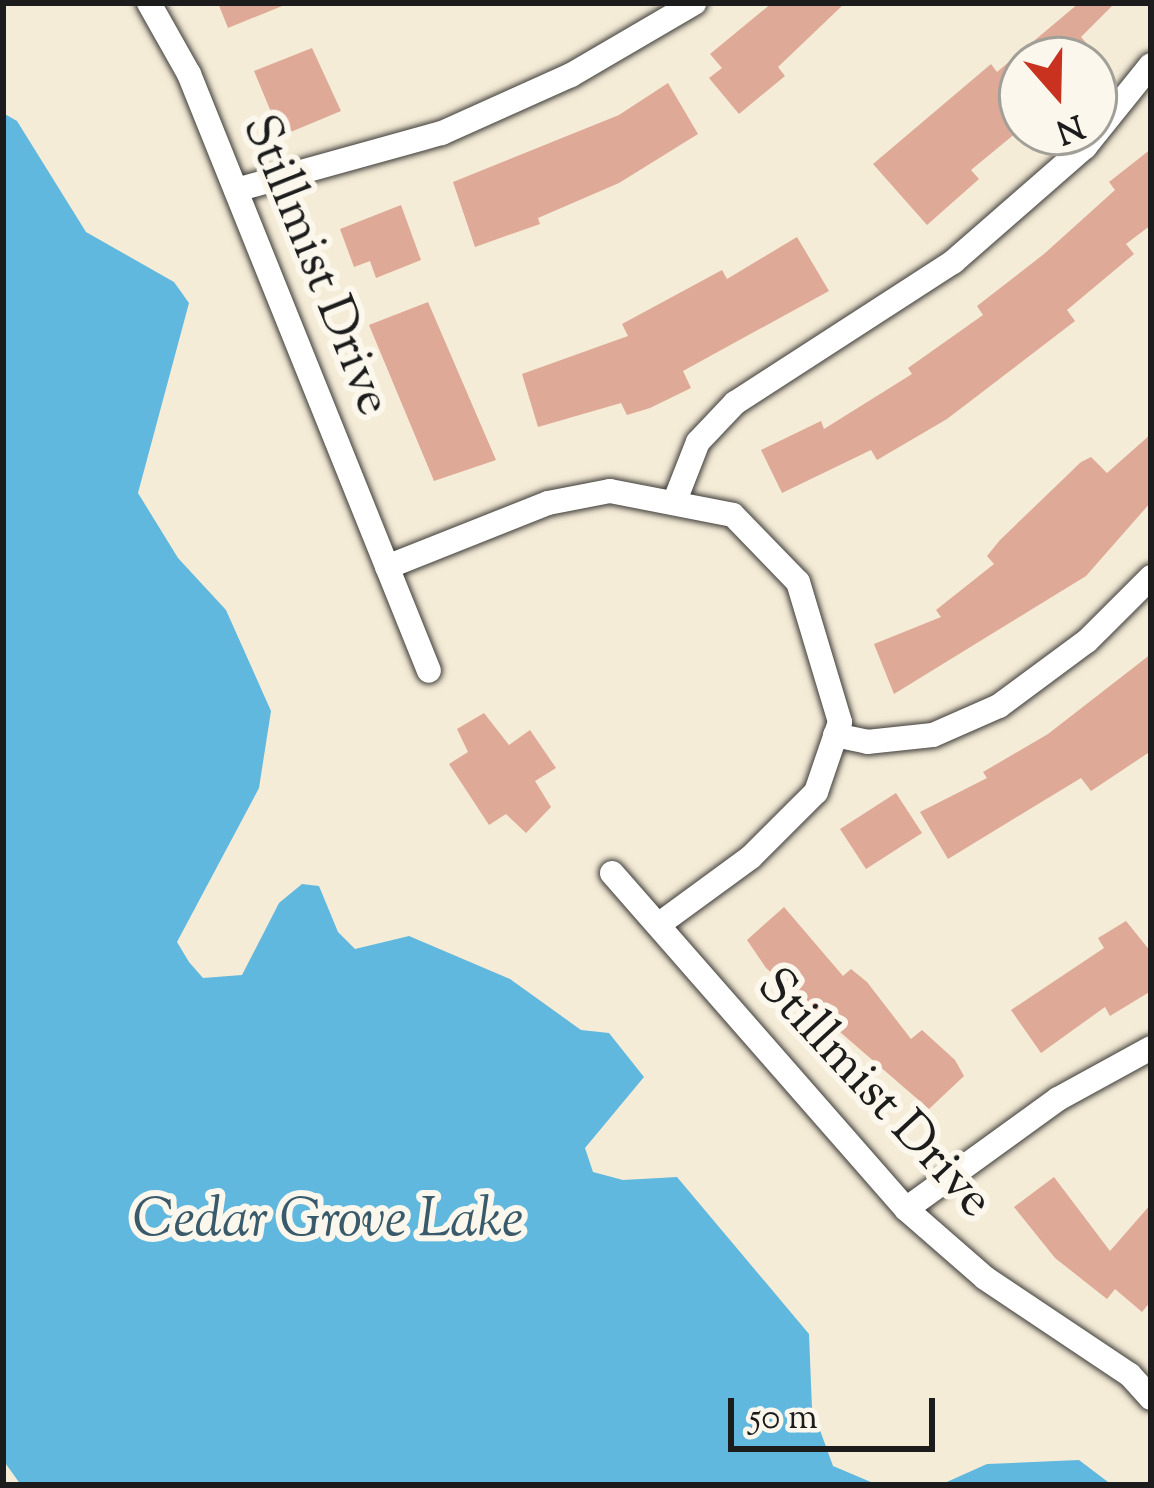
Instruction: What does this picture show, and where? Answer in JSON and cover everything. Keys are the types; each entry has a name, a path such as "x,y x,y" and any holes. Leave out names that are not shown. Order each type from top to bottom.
{"street":[{"name":"Stillmist Drive","path":"149,3 189,74 429,671"},
{"path":"236,190 442,133 571,75 694,3"},
{"path":"676,498 698,442 735,403 953,262 1085,147 1151,65"},
{"path":"387,567 548,503 610,491 676,498 733,515 798,582 825,657 840,722 816,792 751,857 658,925"},
{"path":"836,735 867,742 933,735 999,706 1087,641 1151,578"},
{"name":"Stillmist Drive","path":"612,872 906,1209 985,1278 1130,1375 1151,1398"},
{"path":"906,1209 1058,1099 1151,1048"}],"water":[{"name":"Cedar Grove Lake","path":"3,113 17,121 86,232 174,282 189,303 138,493 178,558 226,610 271,711 259,788 177,942 189,962 203,978 242,975 279,903 302,884 319,886 338,932 355,949 409,936 510,979 581,1030 609,1033 644,1077 585,1148 593,1172 623,1180 677,1177 809,1334 812,1408 833,1466 878,1485 21,1485 3,1460"},
{"path":"1079,1460 1112,1485 940,1485 987,1464"}],"building":[{"path":"218,3 287,3 287,4 228,28"},
{"path":"772,3 845,3 778,67 785,76 739,114 709,78 722,68 710,54"},
{"path":"1079,3 1115,3 1082,36 1040,36"},
{"path":"312,48 341,111 281,136 254,71"},
{"path":"991,64 997,72 998,148 971,170 979,179 927,225 873,164"},
{"path":"668,83 698,134 619,183 538,218 540,224 475,247 453,182 619,115"},
{"path":"1151,149 1151,225 1126,244 1134,254 1067,310 1075,321 947,419 877,460 871,450 782,493 761,450 821,421 824,429 912,374 908,368 983,315 977,306 1115,190 1109,182"},
{"path":"401,205 421,260 376,278 370,261 354,267 340,229"},
{"path":"797,237 829,291 683,371 691,388 650,408 627,415 621,403 538,427 522,374 628,336 622,324 722,270 727,279"},
{"path":"428,302 496,460 434,481 369,325"},
{"path":"1151,434 1151,502 1086,576 894,694 874,644 941,617 936,610 994,564 987,556 1000,540 1081,462 1091,457 1107,473"},
{"path":"1151,654 1151,751 1091,791 1081,778 948,859 920,812 987,778 983,772 1048,734"},
{"path":"484,713 509,745 530,730 556,768 535,781 551,807 526,833 506,814 489,825 449,764 468,752 457,729"},
{"path":"896,793 922,833 866,869 840,829"},
{"path":"784,907 843,976 851,969 867,982 911,1039 922,1030 955,1060 964,1076 929,1109 766,968 747,940"},
{"path":"1126,921 1151,952 1151,991 1110,1016 1105,1007 1041,1053 1011,1010 1104,948 1098,938"},
{"path":"1054,1177 1110,1251 1151,1204 1151,1301 1142,1312 1115,1289 1107,1299 1055,1258 1014,1207"}]}
